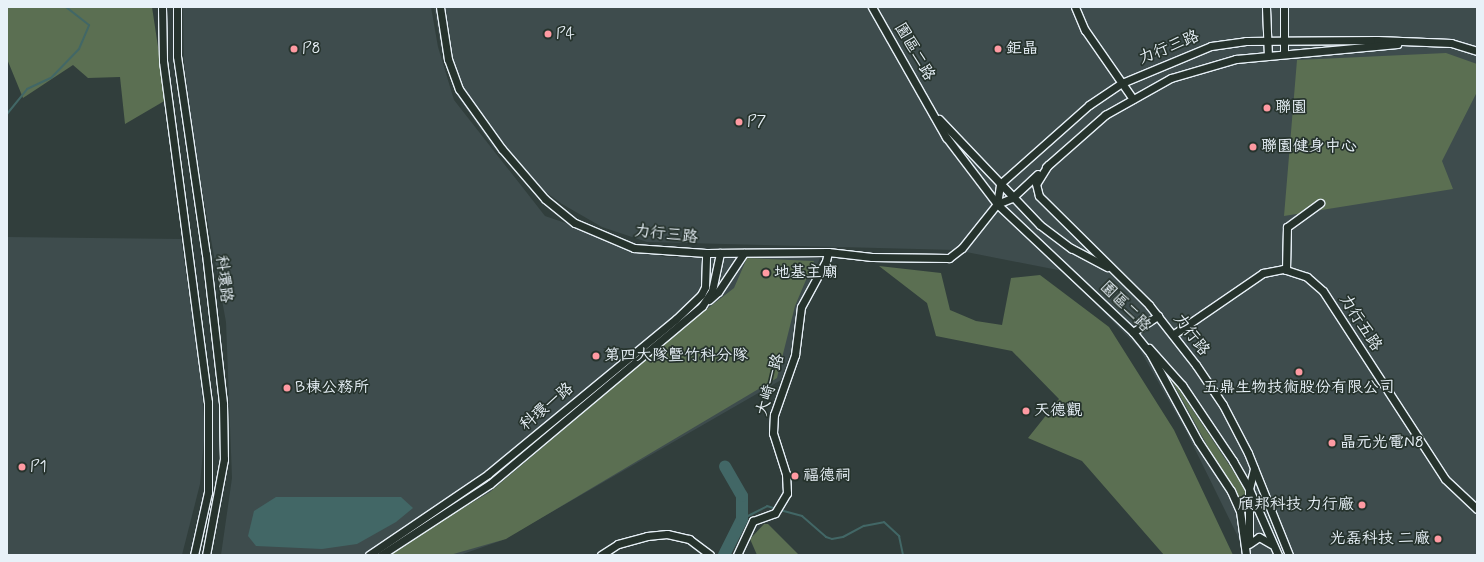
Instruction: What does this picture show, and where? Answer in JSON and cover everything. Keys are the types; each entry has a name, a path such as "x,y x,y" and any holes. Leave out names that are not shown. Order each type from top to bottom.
{"street":[{"name":"科環路","path":"162,7 163,61 204,356 210,456 208,492 194,555"},
{"name":"科環路","path":"176,7 177,56 219,355 224,459 206,555"},
{"name":"力行三路","path":"440,7 448,59 459,89 502,149 545,199 576,223 634,248 706,253 828,252 872,257 949,258 962,248 997,204 1012,198 1105,115 1171,78 1202,67 1236,59 1379,47 1407,42"},
{"name":"園區二路","path":"872,7 946,137 997,204 1133,332 1150,353 1198,441 1231,491 1240,511 1247,555"},
{"path":"1075,7 1084,30 1134,99"},
{"path":"1266,7 1266,41 1268,56"},
{"path":"1284,7 1284,54"},
{"name":"力行三路","path":"997,204 1000,184 1059,130 1105,93 1122,83 1211,46 1266,41 1407,42 1451,43 1477,51"},
{"name":"園區二路","path":"932,112 1040,226 1071,248 1115,271"},
{"name":"力行路","path":"1048,165 1036,184 1039,196 1115,271 1174,334 1223,405 1254,468 1289,555"},
{"path":"1286,270 1287,227 1320,202"},
{"name":"大崎一路","path":"737,555 753,521 775,513 787,493 786,474 775,442 774,415 795,355 801,307 826,261 828,252"},
{"name":"科環一路","path":"368,555 488,474 676,319 701,295 705,287 706,253"},
{"name":"科環一路","path":"381,555 490,484 706,303 715,279 720,253"},
{"path":"706,303 718,292 744,253"},
{"name":"力行五路","path":"1174,334 1263,273 1286,270 1307,277 1323,291 1445,479 1477,509"},
{"path":"1158,316 1133,332 1161,359 1182,385 1249,489 1278,555"},
{"name":"園區二路","path":"1247,555 1249,544 1249,489 1254,468"},
{"path":"601,555 618,544 647,536 667,534 689,539 710,555"},
{"path":"1249,544 1259,537 1273,546"}],"shaded area":[{"path":"183,7 431,7 438,47 454,100 545,216 665,257 820,258 797,312 793,344 781,380 503,540 460,555 221,555 232,478 226,322 196,157 184,63"},
{"path":"434,7 1477,7 1477,555 1247,555 1186,431 1139,348 1063,271 956,250 647,242 602,227 562,204 517,171 493,147 456,94 441,48"},
{"path":"7,237 181,239 200,369 205,430 200,484 182,555 7,555"}],"green space":[{"path":"7,7 152,7 166,100 125,124 120,77 88,78 73,65 23,98 7,59"},
{"path":"1446,53 1477,64 1477,92 1442,161 1453,189 1284,216 1297,60"},
{"path":"747,258 814,261 795,306 777,378 506,539 450,555 384,555 490,492 689,323 734,288"},
{"path":"879,266 941,273 950,310 976,321 1002,325 1011,278 1040,275 1109,327 1174,430 1233,555 1164,555 1082,461 1028,438 1059,399 1012,351 936,336 927,303"},
{"path":"1166,370 1245,489 1246,516"},
{"path":"764,524 768,524 799,555 757,555 750,539"}],"water":[{"path":"276,497 401,497 413,508 396,522 357,544 322,549 256,546 248,536 254,511"}],"waterway":[{"path":"7,114 27,89 51,78 79,49 89,25 66,7"},
{"path":"724,555 742,519 742,496 725,467"},
{"path":"742,519 767,506 776,509"},
{"path":"780,510 802,516 826,537 832,539 843,537 864,526 884,522 899,536 903,555"}],"place":[{"name":"P4","path":"548,34"},
{"name":"P8","path":"294,49"},
{"name":"鉅晶","path":"998,49"},
{"name":"聯園","path":"1267,108"},
{"name":"P7","path":"739,122"},
{"name":"聯園健身中心","path":"1253,147"},
{"name":"地基主廟","path":"766,273"},
{"name":"第四大隊暨竹科分隊","path":"596,356"},
{"name":"五鼎生物技術股份有限公司","path":"1299,372"},
{"name":"B棟公務所","path":"287,388"},
{"name":"天德觀","path":"1026,411"},
{"name":"晶元光電N8","path":"1332,443"},
{"name":"P1","path":"22,467"},
{"name":"福德祠","path":"795,476"},
{"name":"頎邦科技 力行廠","path":"1362,505"},
{"name":"光磊科技 二廠","path":"1438,539"}]}
